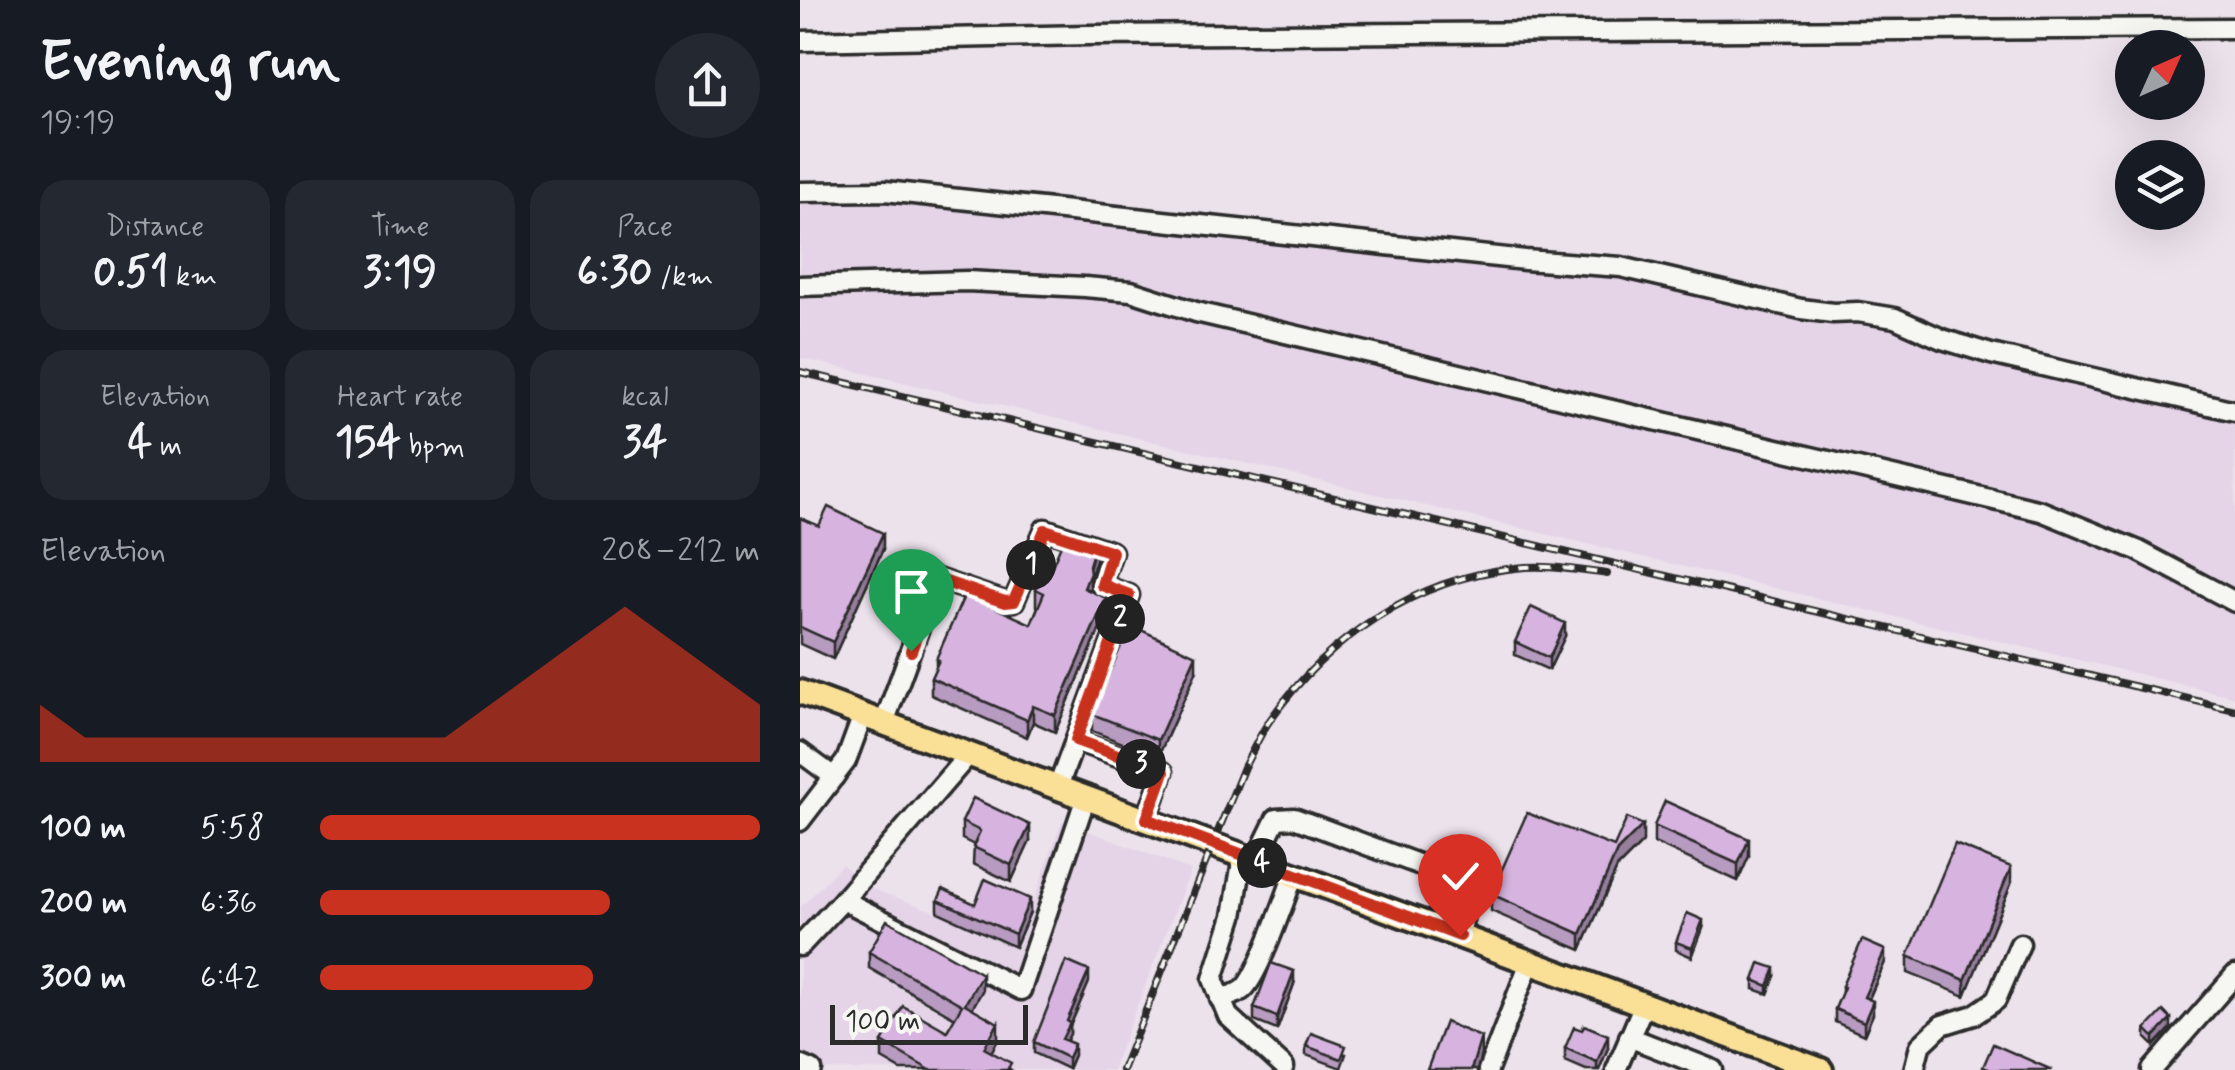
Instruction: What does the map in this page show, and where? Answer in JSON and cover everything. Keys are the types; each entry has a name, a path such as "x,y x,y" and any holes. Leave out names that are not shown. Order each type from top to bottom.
{"main road":[{"path":"800,692 1692,1022 1786,1064 1821,1070"}],"street":[{"path":"800,41 1128,35 2235,28"},
{"path":"800,192 885,191 1525,260 1620,266 1801,309 1895,318 1942,339 1991,354 2235,410"},
{"path":"800,286 967,280 1131,291 1196,312 2041,511 2137,550 2235,602"},
{"path":"800,821 874,719 937,579 1005,602 1014,601 1045,530 1112,552 1102,585 1129,595 1058,787"},
{"path":"1076,740 1164,772 1147,819"},
{"path":"800,752 834,776"},
{"path":"800,946 969,754"},
{"path":"843,900 1021,990 1086,798"},
{"path":"1284,1067 1228,1016 1214,979 1249,858 1276,819 1294,818 1461,880 1468,893 1460,936"},
{"path":"1220,998 1239,993 1247,986 1294,874"},
{"path":"1914,1070 1920,1046 1942,1025 1974,1015 1996,1000 2020,944"},
{"path":"1488,1070 1530,962"},
{"path":"2152,1070 2235,974"},
{"path":"1616,1070 1644,1004"},
{"path":"1678,1056 1692,1022"},
{"path":"1630,1037 1713,1070"},
{"path":"800,1065 812,1070"}],"shaded area":[{"path":"800,182 873,182 1619,258 2235,403 2235,697 800,358"},
{"path":"1062,821 1191,870 1112,1070 800,1070 800,908 842,864 870,888 1019,942"}],"building":[{"path":"828,507 883,533 833,642 800,627 800,518 819,526"},
{"path":"1066,533 1096,543 1084,588 1106,598 1055,715 1033,706 1027,720 931,678 965,594 1031,624 1044,593 1036,589 1042,576 1047,578"},
{"path":"1531,607 1565,623 1549,658 1515,642"},
{"path":"1130,625 1196,655 1158,740 1092,714"},
{"path":"973,798 1030,825 1011,865 973,847 980,831 962,822"},
{"path":"1665,801 1749,839 1738,864 1654,826"},
{"path":"1527,813 1614,847 1627,818 1643,825 1617,851 1581,934 1491,894"},
{"path":"1955,844 2011,867 1965,980 1908,956"},
{"path":"985,879 1030,899 1015,934 938,900 943,889 975,904"},
{"path":"1687,913 1703,920 1692,948 1676,942"},
{"path":"887,920 982,974 965,1004 998,1023 984,1048 1011,1063 1007,1070 930,1070 882,1042 903,1006 947,1031 962,1005 869,952"},
{"path":"1862,940 1885,950 1864,997 1873,1001 1864,1022 1835,1009"},
{"path":"1066,961 1089,971 1062,1039 1074,1044 1068,1058 1034,1042"},
{"path":"1271,963 1294,971 1277,1017 1254,1008"},
{"path":"1760,963 1775,968 1768,986 1754,980"},
{"path":"2163,1011 2171,1019 2154,1037 2146,1029"},
{"path":"1445,1022 1481,1037 1471,1070 1427,1070"},
{"path":"1584,1025 1608,1035 1597,1062 1565,1048 1574,1027 1582,1030"},
{"path":"1311,1033 1346,1046 1341,1059 1306,1046"},
{"path":"1993,1044 2052,1070 1983,1067"}],"railway":[{"path":"800,372 2235,710"},
{"path":"1122,1070 1244,767 1270,720 1319,663 1376,617 1442,585 1478,574 1526,567 1607,574"}],"route":[{"path":"911,651 937,579 1005,602 1014,601 1045,530 1112,552 1102,585 1129,595 1076,740 1164,772 1147,819 1460,936"}]}
